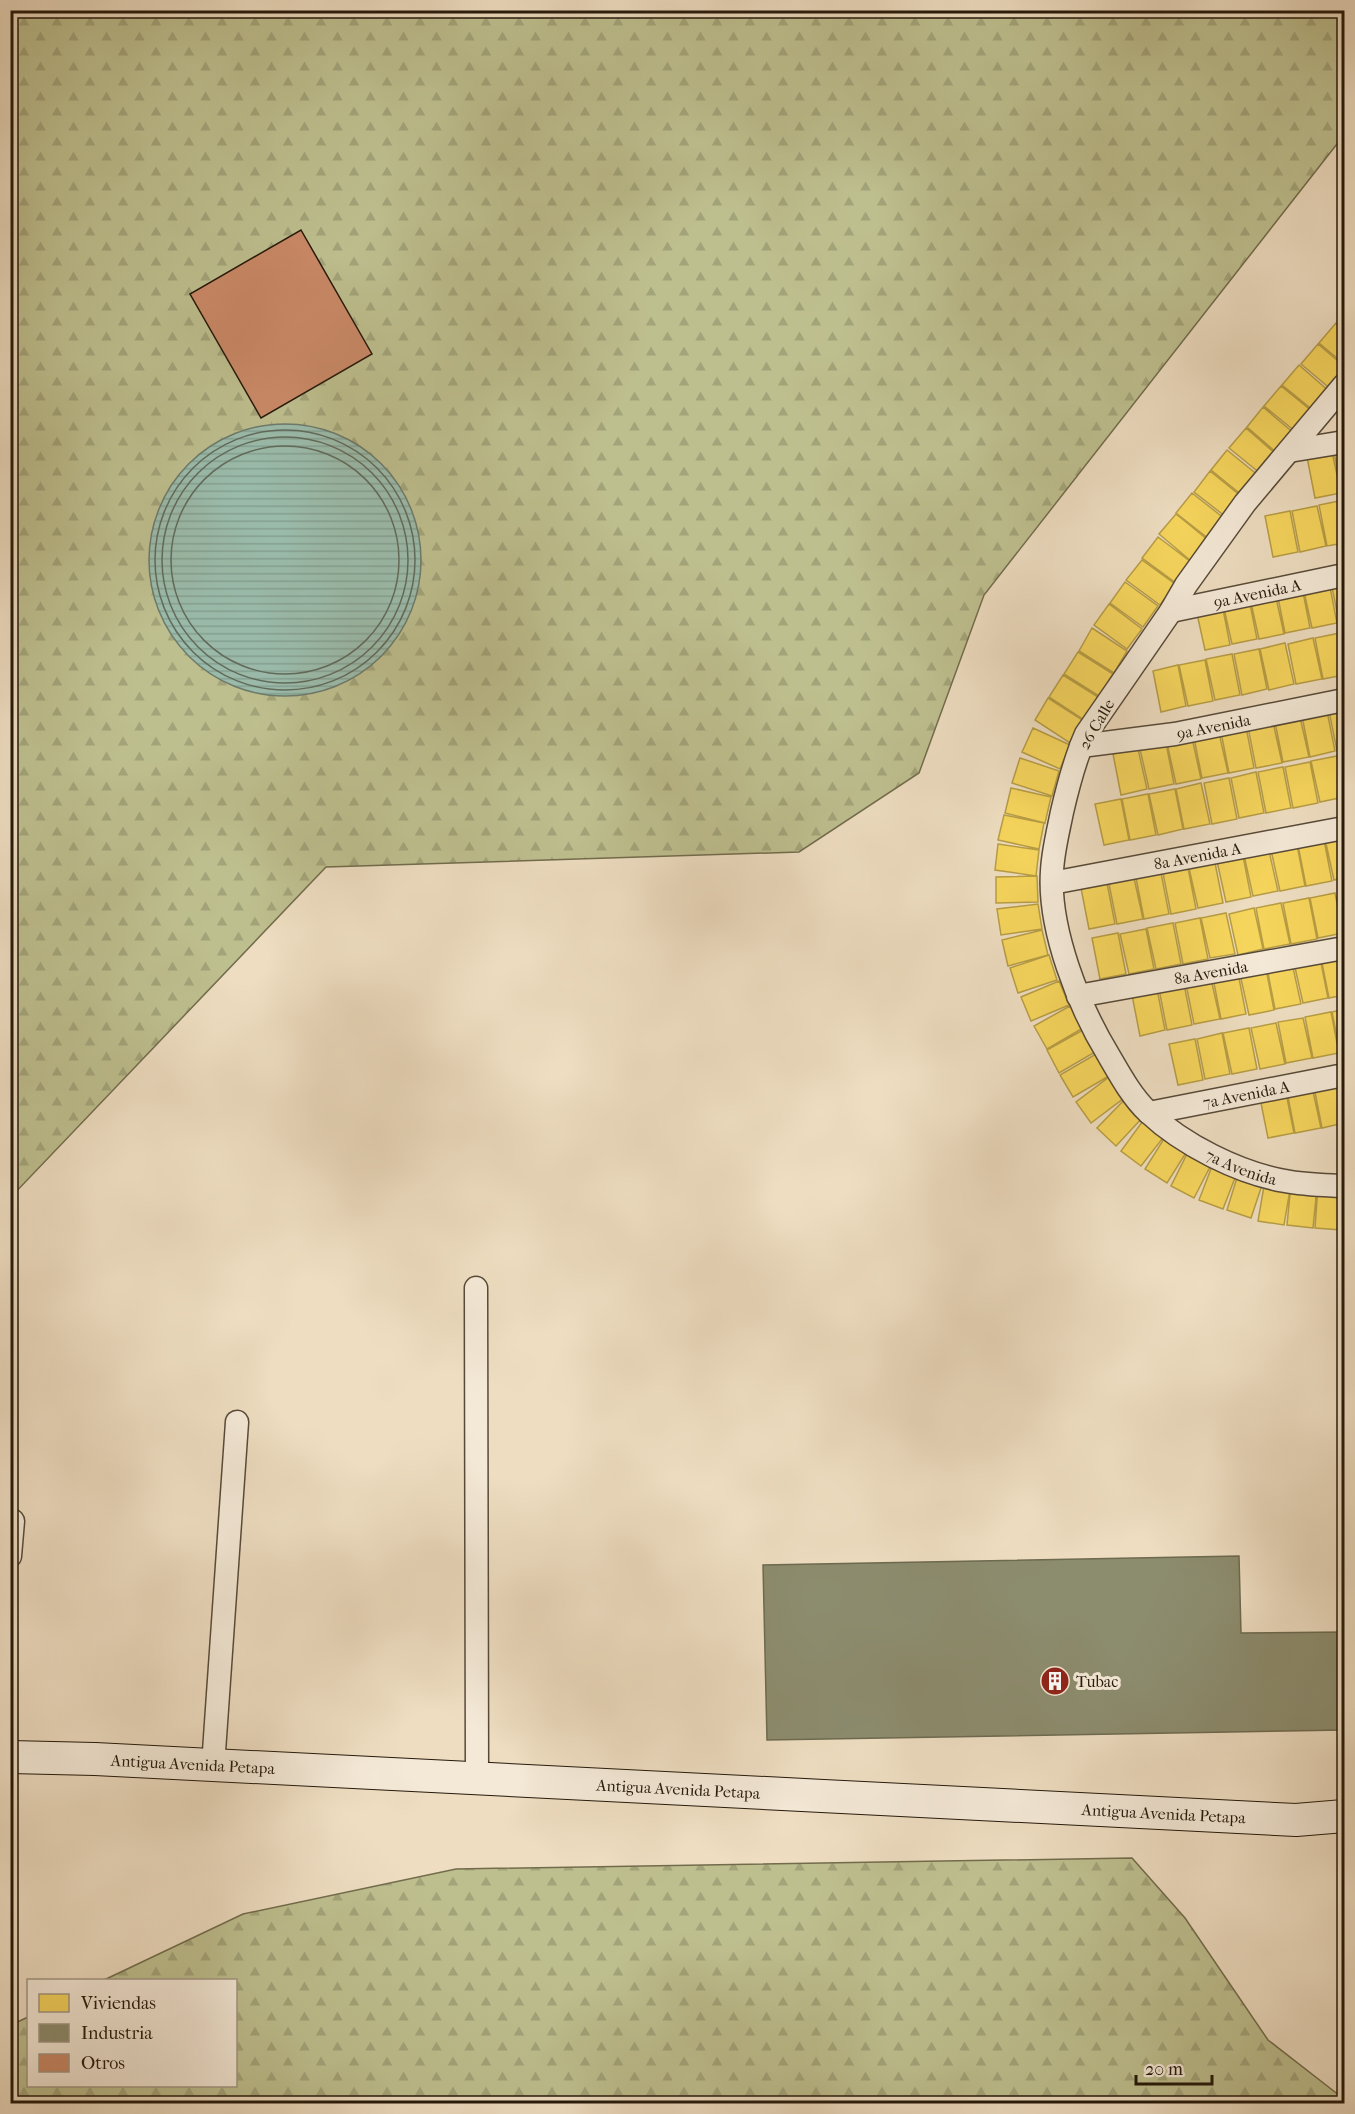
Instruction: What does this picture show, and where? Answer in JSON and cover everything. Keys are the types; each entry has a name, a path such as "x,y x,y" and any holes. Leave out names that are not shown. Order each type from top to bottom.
{"main road":[{"name":"Antigua Avenida Petapa","path":"10,1757 1296,1820 1344,1816"}],"street":[{"name":"26 Calle","path":"1149,1113 1103,1047 1078,996 1058,930 1052,883 1054,851 1064,802 1086,734 1171,611 1186,585 1245,502 1344,385"},
{"path":"1289,451 1344,442"},
{"name":"9a Avenida A","path":"1171,611 1344,575"},
{"name":"9a Avenida","path":"1081,746 1175,734 1344,700"},
{"name":"8a Avenida A","path":"1052,883 1344,828"},
{"name":"8a Avenida","path":"1078,996 1344,948"},
{"name":"7a Avenida A","path":"1149,1113 1344,1075"},
{"name":"7a Avenida","path":"1149,1113 1210,1154 1254,1174 1295,1183 1344,1186"},
{"path":"476,1288 477,1779"},
{"path":"213,1766 237,1422"},
{"path":"10,1556 13,1521"}],"green space":[{"path":"11,11 1344,11 1344,135 984,595 919,773 799,852 326,867 11,1197"},
{"path":"1132,1858 1185,1918 1268,2040 1344,2099 1344,2103 11,2103 11,2025 27,2017 27,2087 237,2087 237,1979 106,1979 243,1914 456,1869"}],"water":[{"path":"285,424 312,427 337,434 361,447 381,464 398,484 411,508 418,533 421,560 418,587 411,612 398,636 381,656 361,673 337,686 312,693 285,696 258,693 233,686 209,673 189,656 172,636 159,612 152,587 149,560 152,533 159,508 172,484 189,464 209,447 233,434 258,427"}],"building: Viviendas":[{"path":"1344,312 1344,328 1337,321"},
{"path":"1336,323 1344,330 1344,364 1319,343"},
{"path":"1318,344 1344,366 1344,377 1333,391 1301,364"},
{"path":"1299,365 1330,392 1314,411 1282,385"},
{"path":"1281,386 1313,412 1296,432 1264,406"},
{"path":"1263,407 1295,434 1278,454 1247,427"},
{"path":"1246,428 1277,455 1261,474 1229,448"},
{"path":"1227,450 1259,476 1243,496 1211,470"},
{"path":"1344,450 1344,492 1342,493 1334,452"},
{"path":"1332,452 1341,493 1315,498 1307,457"},
{"path":"1210,471 1242,497 1226,517 1194,492"},
{"path":"1192,493 1225,519 1209,539 1176,513"},
{"path":"1344,500 1344,543 1327,546 1319,505"},
{"path":"1317,506 1326,546 1300,552 1292,511"},
{"path":"1290,511 1298,552 1273,557 1265,516"},
{"path":"1176,514 1208,540 1191,561 1159,534"},
{"path":"1158,537 1191,562 1176,583 1142,558"},
{"path":"1142,560 1175,584 1160,605 1126,580"},
{"path":"1344,579 1344,621 1339,622 1331,582"},
{"path":"1125,582 1158,606 1143,627 1110,603"},
{"path":"1329,582 1337,623 1312,628 1303,587"},
{"path":"1302,587 1310,628 1285,633 1277,592"},
{"path":"1275,593 1284,634 1259,639 1250,598"},
{"path":"1249,599 1257,639 1232,644 1223,604"},
{"path":"1109,604 1142,629 1127,649 1094,625"},
{"path":"1222,604 1230,645 1205,650 1196,609"},
{"path":"1092,628 1127,651 1114,673 1079,651"},
{"path":"1340,633 1344,654 1344,675 1323,679 1315,638"},
{"path":"1313,638 1322,679 1296,684 1288,644"},
{"path":"1285,643 1294,684 1269,690 1260,649"},
{"path":"1259,649 1267,689 1242,695 1234,654"},
{"path":"1078,652 1113,674 1099,696 1064,674"},
{"path":"1232,654 1240,695 1215,700 1206,659"},
{"path":"1205,660 1213,701 1188,706 1179,665"},
{"path":"1178,665 1186,706 1161,712 1153,671"},
{"path":"1063,675 1098,697 1084,720 1049,697"},
{"path":"1048,698 1084,721 1070,743 1035,720"},
{"path":"1344,707 1344,750 1337,751 1329,711"},
{"path":"1327,711 1335,751 1310,757 1302,716"},
{"path":"1300,717 1309,757 1283,762 1275,722"},
{"path":"1273,722 1282,763 1256,768 1248,727"},
{"path":"1246,727 1254,768 1229,773 1221,732"},
{"path":"1033,728 1070,745 1060,769 1022,752"},
{"path":"1219,733 1228,773 1202,778 1194,738"},
{"path":"1192,738 1201,779 1176,784 1167,743"},
{"path":"1166,743 1174,784 1149,789 1140,749"},
{"path":"1138,749 1147,789 1121,795 1113,754"},
{"path":"1344,755 1344,786 1338,756"},
{"path":"1337,756 1344,797 1320,802 1311,761"},
{"path":"1020,758 1059,771 1052,796 1012,783"},
{"path":"1310,762 1318,803 1293,808 1285,767"},
{"path":"1283,767 1291,808 1266,813 1258,772"},
{"path":"1256,772 1264,813 1239,818 1231,778"},
{"path":"1229,778 1237,819 1212,824 1204,783"},
{"path":"1201,783 1210,824 1184,829 1176,789"},
{"path":"1011,788 1051,797 1045,823 1005,813"},
{"path":"1175,789 1183,829 1158,835 1149,794"},
{"path":"1148,794 1156,835 1130,840 1122,799"},
{"path":"1121,799 1129,840 1104,845 1095,804"},
{"path":"1004,815 1044,823 1039,849 998,840"},
{"path":"1344,835 1344,878 1334,880 1325,839"},
{"path":"1324,840 1332,881 1306,886 1298,845"},
{"path":"998,844 1039,850 1036,876 995,870"},
{"path":"1297,845 1305,886 1280,891 1271,850"},
{"path":"1269,851 1278,891 1253,896 1244,855"},
{"path":"1243,856 1251,897 1226,902 1217,861"},
{"path":"1215,863 1223,903 1198,908 1189,868"},
{"path":"1188,868 1196,909 1171,914 1163,873"},
{"path":"1161,873 1169,914 1144,919 1136,878"},
{"path":"1037,876 1038,902 996,903 996,877"},
{"path":"1134,878 1143,919 1117,924 1109,884"},
{"path":"1107,883 1115,924 1089,929 1081,888"},
{"path":"1344,891 1344,925 1338,892"},
{"path":"1335,893 1343,933 1318,938 1310,898"},
{"path":"1309,898 1317,939 1291,944 1283,903"},
{"path":"1281,903 1290,944 1264,949 1256,908"},
{"path":"1038,904 1042,929 1001,935 997,909"},
{"path":"1254,908 1263,949 1238,955 1229,914"},
{"path":"1226,913 1235,954 1210,958 1201,918"},
{"path":"1200,918 1208,959 1183,964 1175,923"},
{"path":"1173,923 1181,964 1156,969 1147,928"},
{"path":"1146,929 1154,969 1129,974 1120,934"},
{"path":"1042,930 1048,955 1008,966 1002,940"},
{"path":"1118,933 1126,974 1100,979 1092,938"},
{"path":"1344,953 1344,995 1329,998 1321,958"},
{"path":"1049,955 1057,980 1018,993 1010,968"},
{"path":"1320,958 1328,998 1303,1003 1294,963"},
{"path":"1292,963 1301,1004 1275,1009 1267,968"},
{"path":"1266,969 1274,1010 1249,1015 1240,974"},
{"path":"1238,973 1246,1014 1221,1019 1213,978"},
{"path":"1211,979 1220,1019 1194,1024 1186,984"},
{"path":"1059,981 1069,1005 1031,1021 1021,997"},
{"path":"1184,984 1192,1025 1167,1030 1159,989"},
{"path":"1157,989 1165,1030 1140,1036 1132,995"},
{"path":"1070,1006 1083,1028 1047,1049 1034,1026"},
{"path":"1344,1009 1344,1052 1340,1053 1332,1012"},
{"path":"1331,1012 1339,1053 1313,1058 1305,1017"},
{"path":"1303,1018 1312,1058 1286,1063 1278,1022"},
{"path":"1276,1023 1285,1064 1260,1069 1251,1028"},
{"path":"1249,1028 1257,1069 1232,1074 1223,1033"},
{"path":"1083,1030 1095,1052 1059,1073 1047,1050"},
{"path":"1222,1033 1230,1074 1205,1079 1197,1039"},
{"path":"1195,1039 1203,1080 1178,1085 1169,1044"},
{"path":"1096,1054 1109,1076 1073,1097 1060,1075"},
{"path":"1109,1077 1124,1098 1091,1123 1076,1102"},
{"path":"1340,1082 1344,1123 1322,1128 1314,1087"},
{"path":"1312,1087 1321,1128 1295,1133 1287,1092"},
{"path":"1286,1093 1294,1133 1268,1138 1260,1098"},
{"path":"1126,1098 1144,1116 1116,1146 1097,1128"},
{"path":"1145,1118 1166,1134 1141,1166 1121,1151"},
{"path":"1167,1134 1189,1148 1167,1183 1145,1169"},
{"path":"1190,1148 1213,1161 1194,1198 1171,1186"},
{"path":"1214,1161 1238,1170 1223,1209 1199,1200"},
{"path":"1239,1171 1264,1179 1251,1218 1227,1210"},
{"path":"1265,1180 1291,1184 1284,1225 1258,1221"},
{"path":"1291,1184 1317,1187 1313,1228 1287,1225"},
{"path":"1318,1186 1344,1188 1341,1230 1315,1228"}],"building: Industria":[{"name":"Tubac","path":"1239,1556 1241,1633 1344,1632 1344,1730 767,1740 763,1565"}],"building: Otros":[{"path":"301,230 372,354 261,418 190,294"}],"place":[{"name":"Tubac","path":"1055,1681"}]}
